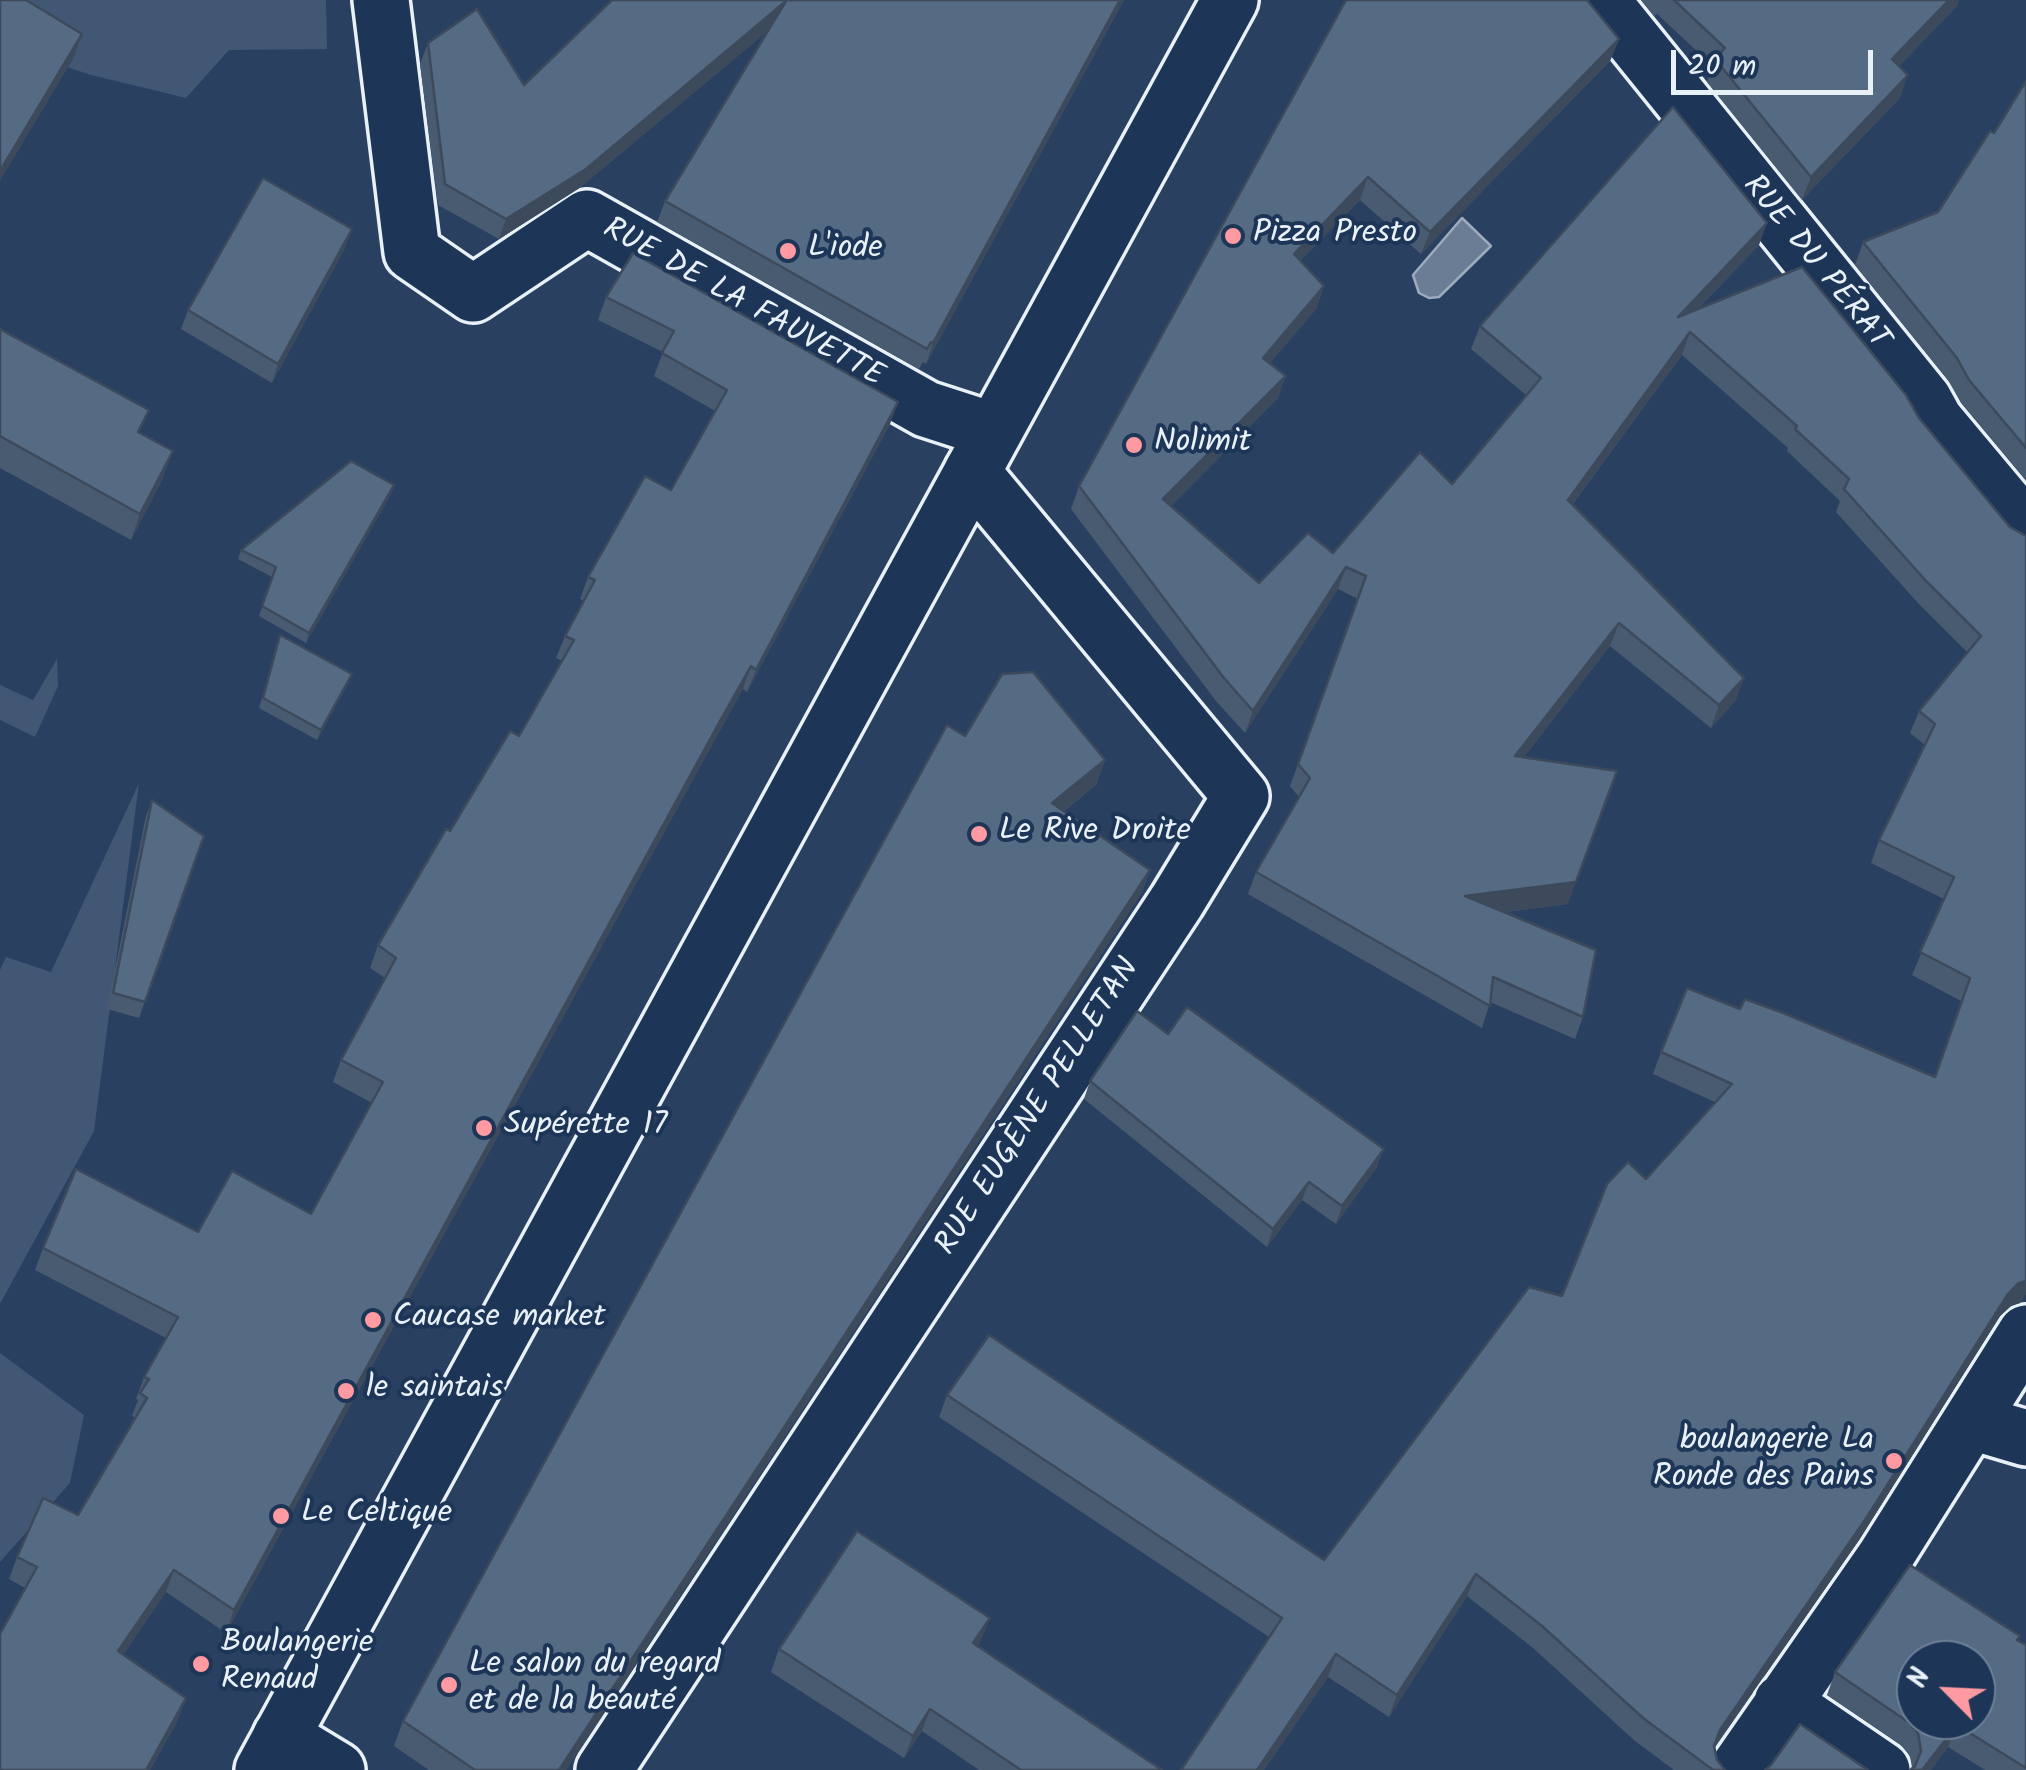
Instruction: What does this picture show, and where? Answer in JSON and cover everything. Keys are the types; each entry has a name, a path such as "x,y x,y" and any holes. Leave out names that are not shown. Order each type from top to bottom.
{"street":[{"name":"RUE DE LA FAUVETTE","path":"382,0 412,252 473,294 587,218 926,409 983,451"},
{"path":"337,1770 272,1753 1230,0"},
{"name":"RUE DU PÉRAT","path":"1602,0 2026,529"},
{"name":"RUE EUGÈNE PELLETAN","path":"604,1770 1242,796 983,451"},
{"path":"1737,1770 1885,1557 2026,1333"},
{"path":"1972,1422 2026,1438"},
{"path":"1782,1702 1882,1770"}],"shaded area":[{"path":"0,0 326,0 327,49 229,50 186,98 91,75 0,45"},
{"path":"1462,218 1491,246 1439,297 1429,298 1419,293 1413,275"},
{"path":"57,659 58,686 35,737 0,720 0,685 33,700"},
{"path":"139,783 94,1131 0,1304 0,970 6,957 51,972"},
{"path":"0,1353 84,1415 70,1483 0,1562"}],"building":[{"path":"0,0 26,0 82,34 0,171"},
{"path":"612,0 1120,0 927,349 665,201 786,1 586,169 506,219 445,184 428,43 477,9 524,85"},
{"path":"1346,0 1587,0 1619,39 1430,232 1368,177 1294,254 1324,286 1263,358 1286,376 1163,499 1259,583 1308,533 1333,553 1420,452 1452,484 1541,378 1480,326 1673,107 1767,223 1678,317 1802,267 1906,395 1919,418 2010,527 2026,536 2026,1281 2008,1294 1867,1517 1720,1730 1714,1746 1717,1760 1725,1770 1713,1770 1643,1718 1542,1626 1476,1574 1397,1695 1336,1654 1257,1770 1181,1770 1282,1618 947,1395 989,1335 1324,1560 1529,1287 1562,1296 1607,1184 1628,1162 1646,1179 1732,1084 1661,1052 1687,988 1740,1009 1745,999 1935,1077 1970,978 1920,952 1954,877 1879,840 1935,724 1919,711 1981,636 1844,489 1849,479 1795,429 1797,426 1690,332 1568,500 1744,678 1719,705 1619,623 1515,756 1617,771 1576,882 1465,896 1596,950 1583,1017 1493,977 1490,1006 1256,872 1310,778 1298,764 1366,576 1346,567 1253,711 1079,486"},
{"path":"1674,0 1949,0 1892,59 1908,75 1811,177 1715,59 1725,48"},
{"path":"2026,81 2026,448 1863,242 1938,212"},
{"path":"263,178 352,229 278,364 188,310"},
{"path":"633,253 898,402 756,670 751,666 720,721 234,1610 174,1570 118,1651 186,1698 146,1770 0,1770 0,1634 37,1567 17,1557 43,1498 78,1515 147,1398 140,1393 149,1379 144,1377 178,1317 43,1248 76,1169 198,1232 232,1171 311,1214 383,1082 341,1060 396,958 378,945 446,829 450,831 510,731 519,736 574,640 565,636 595,580 588,577 645,476 671,490 727,390 662,353 674,331 606,297"},
{"path":"0,329 149,410 138,432 173,451 140,514 0,436"},
{"path":"351,461 394,485 309,633 262,606 276,567 241,550"},
{"path":"280,635 352,674 321,730 263,698"},
{"path":"1033,672 1105,760 1052,803 1150,870 559,1770 475,1770 403,1721 947,725 965,736 1002,674"},
{"path":"152,800 204,836 145,1002 113,993"},
{"path":"1187,1007 1384,1149 1342,1206 1309,1182 1273,1229 1090,1081 1137,1011 1168,1034"},
{"path":"857,1531 990,1618 973,1643 1162,1770 1021,1770 930,1709 913,1736 779,1649"},
{"path":"1910,1565 2020,1636 2017,1640 2026,1645 2026,1768 1981,1740 1996,1740 1996,1640 1896,1640 1896,1714 1835,1672"},
{"path":"1800,1724 1868,1770 1765,1770"},
{"path":"1919,1740 1945,1740 1922,1770 1910,1770 1921,1751"}],"place":[{"name":"Pizza Presto","path":"1233,236"},
{"name":"L'iode","path":"788,251"},
{"name":"Nolimit","path":"1134,445"},
{"name":"Le Rive Droite","path":"979,834"},
{"name":"Supérette 17","path":"484,1128"},
{"name":"Caucase market","path":"373,1320"},
{"name":"le saintais","path":"346,1391"},
{"name":"boulangerie La Ronde des Pains","path":"1894,1461"},
{"name":"Le Celtique","path":"281,1516"},
{"name":"Boulangerie Renaud","path":"201,1664"},
{"name":"Le salon du regard et de la beauté","path":"449,1685"}]}
